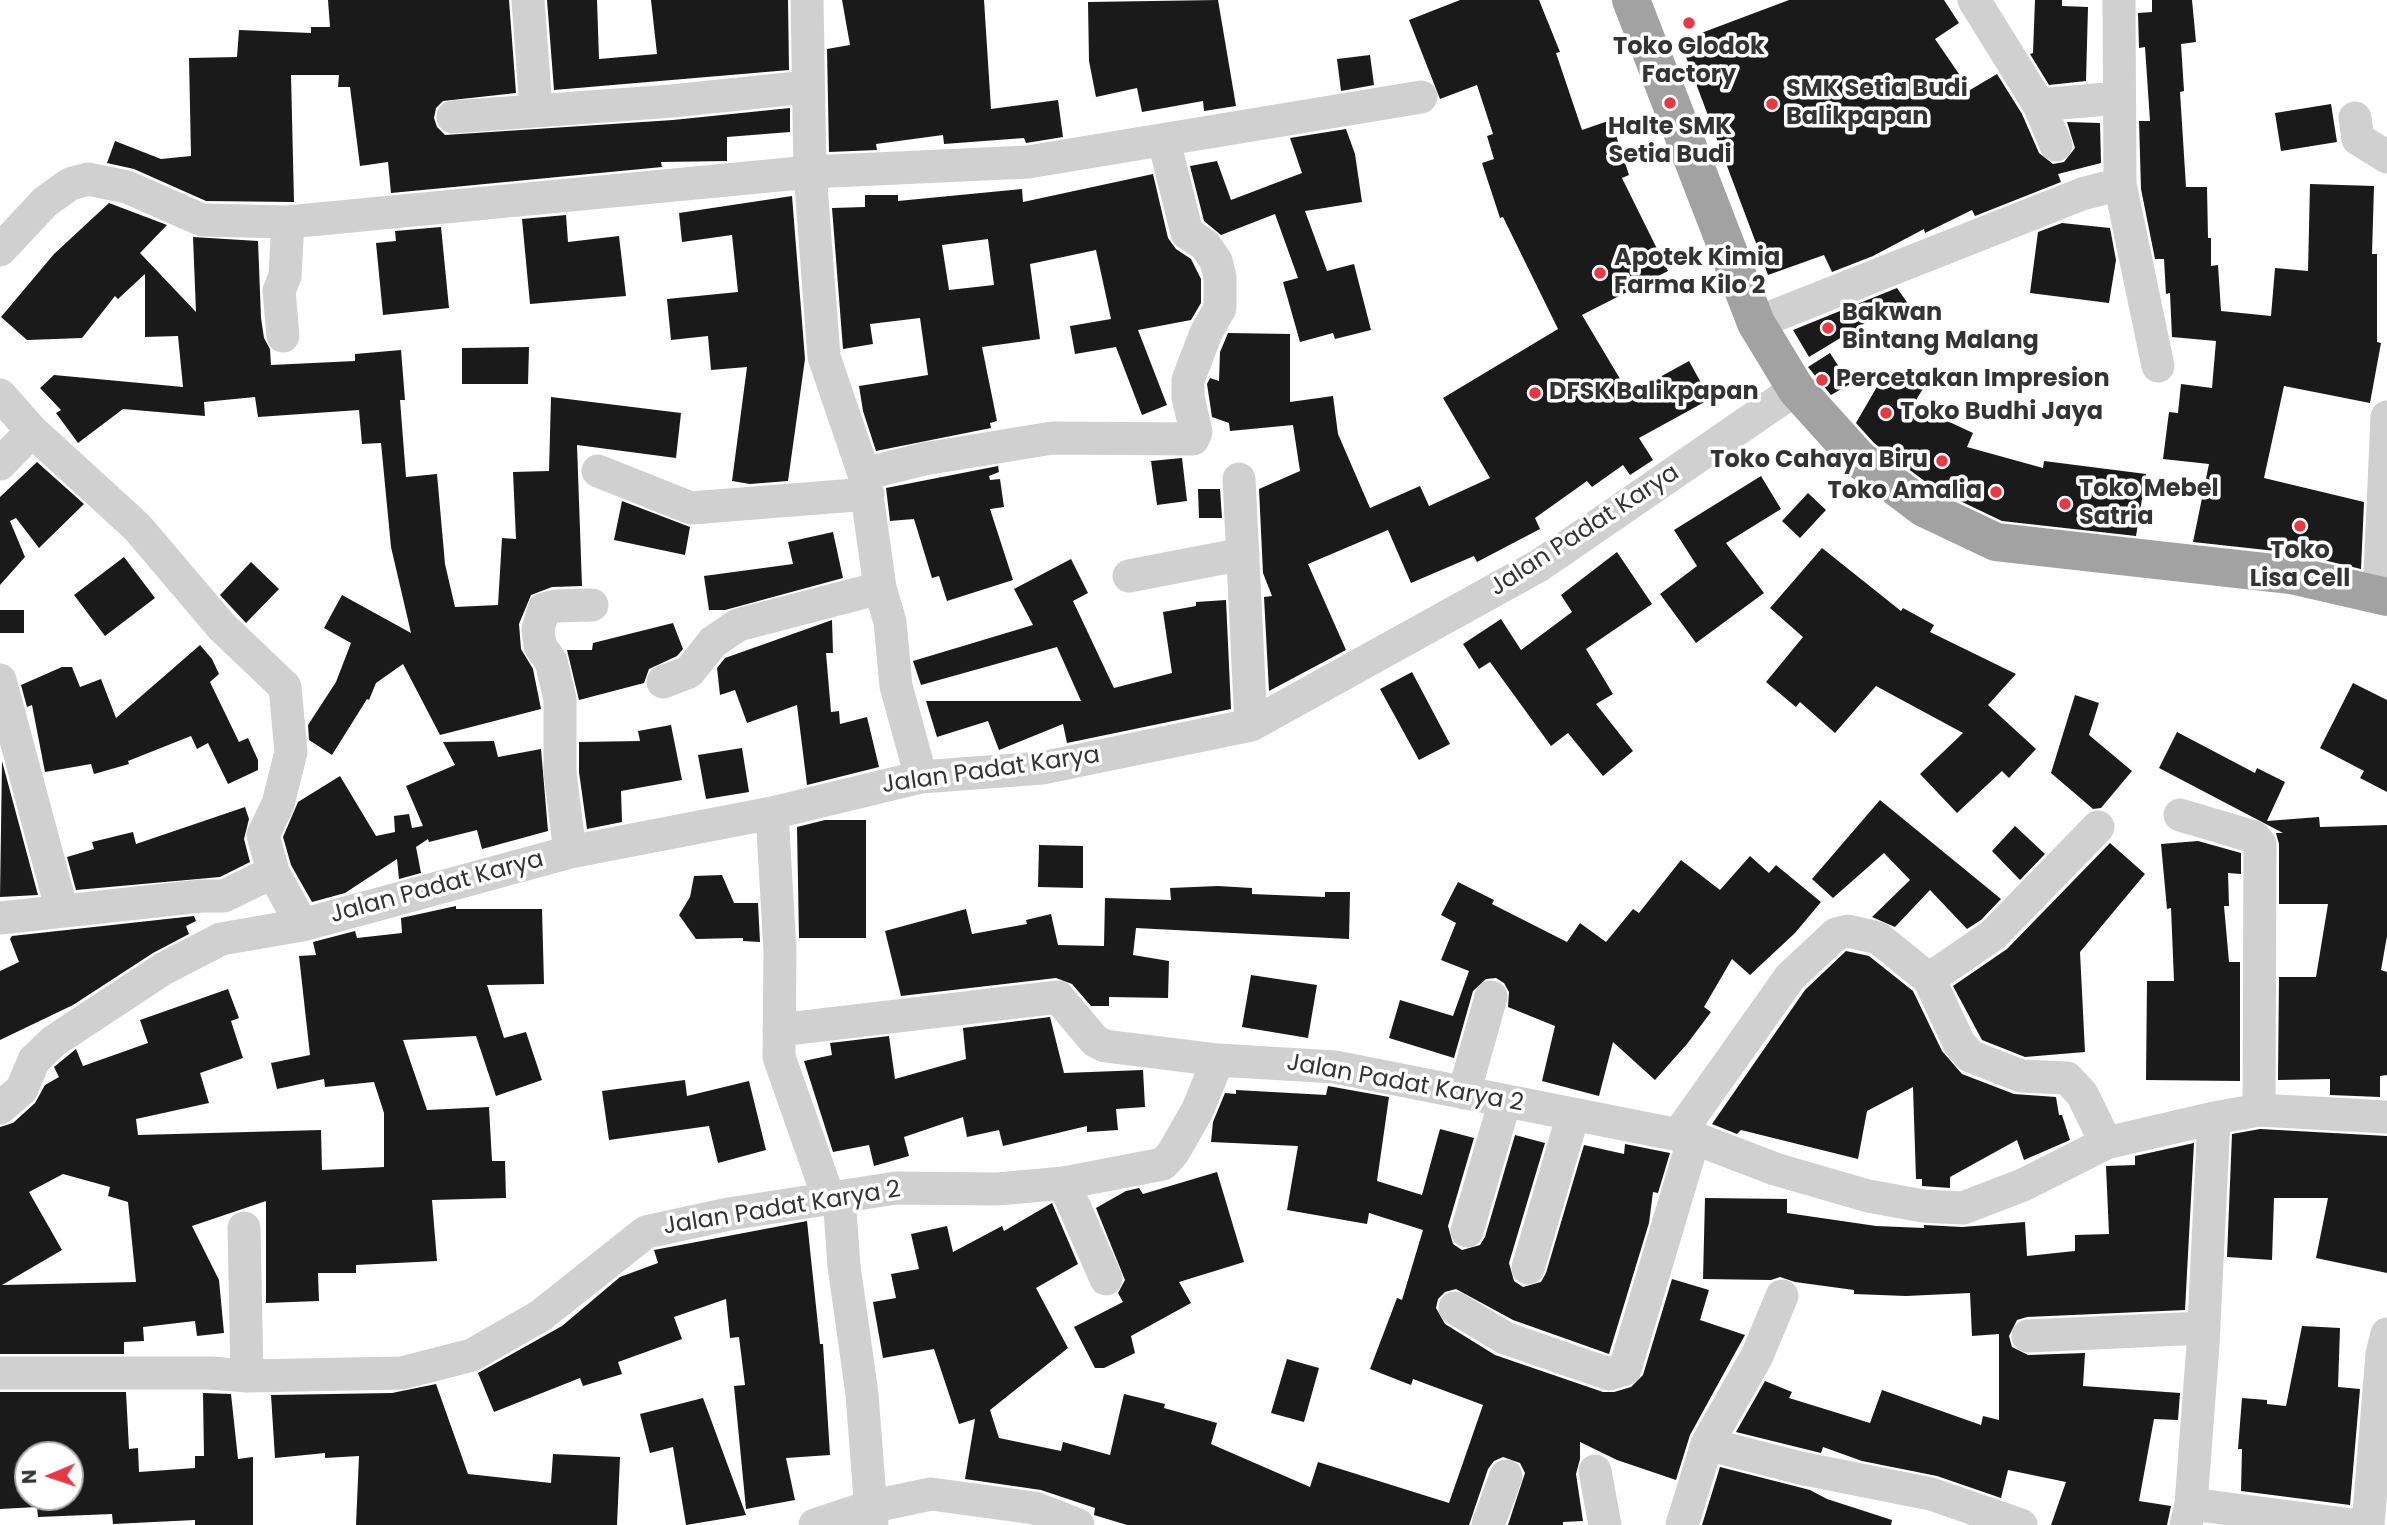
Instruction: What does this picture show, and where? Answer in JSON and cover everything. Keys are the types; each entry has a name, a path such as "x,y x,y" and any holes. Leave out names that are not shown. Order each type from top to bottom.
{"highway":[{"path":"1631,0 1756,323 1796,389 1859,459 1924,508 1996,542 2291,575 2383,596"}],"street":[{"path":"528,0 536,109"},
{"path":"807,0 810,172 824,357 866,484 880,588 890,622 896,686 920,777"},
{"path":"1974,0 2039,105 2056,145"},
{"path":"2119,0 2120,184 2158,366"},
{"path":"453,117 671,101 807,87"},
{"path":"0,250 46,202 70,184 88,179 119,185 202,220 288,222 810,172 1028,162 1421,97"},
{"path":"2039,105 2118,98"},
{"path":"2355,118 2358,139 2387,157"},
{"path":"598,471 691,508 866,484 924,459 1052,438 1193,439 1196,432 1188,397 1188,380 1206,333 1220,308 1220,277 1216,261 1205,245 1187,233 1164,141"},
{"path":"1756,323 2082,194 2120,184"},
{"path":"282,336 279,298 285,276 288,222"},
{"name":"Jalan Padat Karya","path":"0,1108 22,1089 34,1060 54,1041 163,969 221,939 302,925 570,852 772,813 920,777 1042,768 1251,725 1540,565 1796,389"},
{"path":"0,395 32,431 137,527 222,627 285,687 290,752 278,804 263,835 273,872 302,925"},
{"path":"2383,596 2387,417"},
{"path":"0,464 32,431"},
{"path":"1239,479 1251,725"},
{"path":"1129,576 1243,554"},
{"path":"663,682 689,672 713,642 738,625 880,588"},
{"path":"570,852 560,773 560,699 551,661 540,646 538,629 544,610 556,606 592,605"},
{"path":"0,680 62,911"},
{"path":"772,813 780,951 779,1057 789,1091 834,1198 862,1395 871,1516"},
{"path":"2180,815 2254,837 2260,844 2259,1110"},
{"path":"1929,979 1993,934 2098,827"},
{"path":"0,918 201,896 225,897 273,872"},
{"path":"1455,1308 1505,1338 1609,1374 1626,1369 1686,1137 1790,977 1836,934 1848,930 1878,938 1929,979 1959,1043 1970,1056 2021,1076 2067,1078 2082,1094 2106,1143"},
{"path":"779,1030 1058,998 1095,1041 1105,1046 1218,1060"},
{"path":"1464,1093 1491,998"},
{"name":"Jalan Padat Karya 2","path":"0,1373 210,1373 247,1376 402,1373 472,1355 540,1316 646,1232 896,1188 998,1189 1064,1183 1163,1164 1173,1153 1197,1111 1218,1060 1335,1067 1686,1137 1775,1169 1868,1196 1923,1206 1962,1208 2023,1185 2106,1143 2214,1118 2259,1110 2387,1116"},
{"path":"1467,1231 1505,1101"},
{"path":"1528,1268 1573,1115"},
{"path":"2214,1118 2204,1328 2189,1515 2352,1525"},
{"path":"1064,1183 1106,1279"},
{"path":"244,1227 247,1376"},
{"path":"1682,1525 1707,1444 1757,1356 1782,1296"},
{"path":"2028,1336 2204,1328"},
{"path":"2368,1525 2382,1353 2387,1334"},
{"path":"1707,1444 1800,1468 1931,1494 2021,1525"},
{"path":"1595,1471 1605,1525"},
{"path":"1488,1525 1506,1476"},
{"path":"815,1525 871,1516 931,1494 1034,1508 1078,1525"}],"building":[{"path":"328,0 509,0 516,93 443,101 436,108 434,118 437,127 445,135 673,120 790,108 790,132 727,137 727,161 661,162 662,167 391,193 388,162 360,166 350,87 338,87 339,75 291,75 294,202 206,201 134,169 107,163 115,141 161,159 191,156 189,58 237,57 239,30 311,33 311,27 330,27"},
{"path":"547,0 597,0 599,59 657,54 651,0 788,0 789,70 554,90"},
{"path":"842,0 984,0 991,109 1058,100 1063,137 1026,143 1024,138 944,144 943,135 876,144 877,150 829,152 827,49 850,45"},
{"path":"1218,0 1236,106 1204,111 1203,101 1142,112 1137,88 1096,97 1089,61 1088,2"},
{"path":"1460,0 1539,0 1560,52 1556,53 1582,130 1611,120 1629,175 1622,178 1668,271 1582,315 1629,394 1689,361 1710,399 1639,438 1653,460 1630,475 1623,465 1592,487 1587,481 1535,518 1540,529 1477,562 1474,556 1411,583 1388,530 1308,564 1346,650 1269,691 1264,597 1272,596 1263,573 1259,489 1300,471 1293,425 1230,431 1229,423 1212,417 1207,384 1210,378 1219,381 1220,352 1228,333 1290,334 1290,402 1333,396 1338,434 1370,508 1420,486 1429,506 1490,478 1443,398 1558,329 1503,217 1500,218 1482,163 1494,159 1487,136 1493,134 1477,85 1440,99 1409,20"},
{"path":"1789,0 1944,0 1959,23 1935,39 1970,90 1997,74 2022,114 2039,153 2053,164 2064,162 2075,148 2067,122 2100,123 2101,163 2058,174 2061,182 1975,216 1972,210 1832,272 1824,255 1768,275 1680,41"},
{"path":"2035,0 2062,0 2062,6 2088,7 2086,81 2049,85 2030,54 2033,53"},
{"path":"2152,0 2192,0 2196,42 2181,44 2184,91 2180,92 2186,187 2207,187 2211,266 2218,265 2221,311 2271,316 2275,268 2308,271 2310,184 2374,186 2372,254 2377,254 2377,342 2381,343 2370,403 2284,386 2264,478 2364,502 2361,569 2294,553 2193,542 2209,464 2163,459 2169,412 2178,413 2181,384 2212,388 2216,341 2172,337 2170,293 2166,294 2164,259 2155,259 2141,189 2139,121 2150,121 2145,47 2139,48 2138,13 2152,12"},
{"path":"1370,55 1374,85 1341,91 1337,59"},
{"path":"2331,104 2337,142 2281,151 2275,113"},
{"path":"1346,129 1355,154 1362,202 1305,211 1327,271 1354,264 1371,330 1335,339 1333,333 1300,342 1283,282 1298,278 1275,214 1221,235 1204,221 1190,166 1217,161 1231,200 1302,173 1290,138"},
{"path":"1153,174 1168,238 1176,249 1191,259 1201,279 1201,303 1191,320 1138,330 1167,405 1142,415 1116,347 1075,354 1070,326 1111,319 1096,250 1030,264 1040,339 982,347 997,421 990,423 991,428 876,451 863,411 859,386 928,375 920,318 870,324 873,344 843,349 832,208 865,207 865,195 898,195 898,201 1022,189 1023,202","holes":["988,239 994,285 949,290 942,245"]},
{"path":"792,196 805,359 788,481 750,484 732,481 747,367 711,370 708,336 671,340 667,299 738,292 732,235 682,242 679,213"},
{"path":"109,203 167,225 140,253 196,312 193,237 258,241 261,318 264,338 270,349 271,365 355,361 355,354 401,350 405,400 400,400 406,477 437,474 445,564 455,607 498,605 502,538 516,539 513,472 549,471 551,397 681,413 676,458 577,445 582,586 552,587 531,595 519,624 521,649 533,669 541,709 440,735 403,664 376,683 369,700 367,699 332,755 309,740 308,725 336,682 351,643 324,628 342,595 411,633 391,547 381,443 362,444 359,410 258,417 255,397 204,402 205,416 123,409 78,443 56,413 61,410 40,388 54,375 183,387 178,336 145,337 145,274 118,299 115,296 82,338 27,340 1,317 54,254"},
{"path":"566,215 568,242 619,236 626,296 530,304 522,219"},
{"path":"2062,223 2110,228 2116,260 2109,303 2030,293 2038,232"},
{"path":"441,227 449,308 383,315 376,243 396,241 395,231"},
{"path":"1897,288 1909,305 1886,322 1880,314 1809,357 1793,330"},
{"path":"529,347 528,384 462,384 462,348"},
{"path":"1830,353 1850,384 1831,395 1808,367"},
{"path":"1886,371 1895,371 1924,387 1913,405 1973,433 1967,447 2043,468 2044,461 2146,474 2136,536 2002,521 1935,489 1874,443 1856,423"},
{"path":"1182,458 1187,501 1157,505 1151,461"},
{"path":"37,462 84,504 39,548 16,518 10,521 25,557 0,585 0,497"},
{"path":"998,466 999,472 989,476 990,480 1000,479 1004,507 990,509 1013,580 947,601 939,576 932,578 914,519 890,521 886,488"},
{"path":"1761,476 1781,509 1726,543 1764,593 1696,643 1660,594 1697,566 1674,530"},
{"path":"1198,489 1220,489 1222,518 1199,518"},
{"path":"1808,493 1826,510 1800,538 1782,521"},
{"path":"622,501 690,527 685,555 614,540"},
{"path":"833,532 843,578 725,610 709,610 704,576 793,564 788,542"},
{"path":"1822,548 1901,611 1903,608 1934,625 1930,632 2016,674 1988,705 2036,749 2009,778 2002,771 1957,813 1920,774 1963,733 1876,686 1835,733 1800,702 1796,707 1766,682 1803,637 1770,608"},
{"path":"1617,552 1652,604 1586,649 1613,694 1596,704 1633,751 1603,776 1568,733 1551,746 1490,662 1479,669 1463,644 1501,619 1521,650 1572,612 1561,595"},
{"path":"124,557 155,598 105,636 74,595"},
{"path":"1071,559 1088,593 1073,601 1114,688 1172,673 1163,612 1196,606 1196,602 1226,600 1231,709 1067,743 1063,724 999,750 988,721 937,737 926,701 1081,701 1057,647 921,685 913,661 1033,625 1014,589"},
{"path":"251,562 279,589 246,623 220,595"},
{"path":"0,610 24,610 24,633 0,633"},
{"path":"832,620 833,653 826,653 831,712 839,711 840,724 867,717 879,767 807,785 797,705 747,723 735,690 720,695 717,668 725,658"},
{"path":"673,623 683,649 677,656 649,669 644,683 579,700 567,650 592,650 593,643"},
{"path":"200,645 212,659 219,674 210,682 239,742 248,738 258,760 258,770 228,784 208,743 197,749 191,736 128,761 129,764 94,774 91,764 45,772 32,705 27,707 21,685 62,667 72,667 80,687 101,679 116,718"},
{"path":"1412,672 1450,744 1419,760 1380,689"},
{"path":"2353,683 2387,700 2387,792 2360,778 2364,771 2320,748"},
{"path":"2075,695 2099,703 2089,735 2132,771 2101,808 2093,809 2051,773"},
{"path":"671,725 682,780 621,791 622,822 587,829 579,772 579,742 640,741 638,731"},
{"path":"2177,732 2255,773 2257,768 2285,782 2267,821 2319,817 2320,827 2387,825 2387,936 2381,970 2387,972 2387,1075 2380,1076 2380,1097 2330,1095 2330,1079 2278,1080 2279,977 2316,977 2328,904 2279,904 2279,844 2276,833 2283,833 2159,768"},
{"path":"494,741 498,757 541,749 548,831 482,849 477,830 429,842 428,839 416,847 421,873 399,879 397,859 345,893 312,902 291,865 283,837 298,802 340,776 376,836 395,832 394,816 409,814 412,828 423,826 406,786 455,765 443,742"},
{"path":"742,748 749,792 706,799 698,755"},
{"path":"2,761 38,895 0,897"},
{"path":"1880,800 2001,899 1981,920 1967,929 1930,890 1895,927 1872,917 1910,880 1884,853 1833,898 1812,879"},
{"path":"245,807 249,819 244,839 250,862 220,877 76,890 67,857 94,849 92,842 133,832 136,844"},
{"path":"825,820 866,820 866,938 799,938 797,827"},
{"path":"2015,826 2045,854 2020,880 1992,851"},
{"path":"2198,841 2241,853 2241,874 2228,873 2229,906 2224,906 2229,962 2240,962 2240,1081 2146,1080 2147,981 2174,981 2171,908 2167,909 2161,844"},
{"path":"2110,843 2145,874 2080,952 2085,1052 2025,1057 1982,1040 1953,986 2007,949"},
{"path":"1039,845 1083,846 1083,888 1038,887"},
{"path":"1750,856 1769,873 1776,865 1821,902 1795,933 1750,975 1732,959 1704,1007 1711,1012 1655,1080 1613,1042 1599,1096 1542,1081 1555,1026 1508,1007 1509,992 1504,983 1496,978 1486,979 1473,991 1454,1058 1389,1038 1400,1000 1453,1016 1469,971 1441,960 1456,923 1441,915 1458,882 1494,900 1492,904 1567,942 1580,923 1606,942 1633,909 1639,913 1681,860 1720,890"},
{"path":"722,875 734,903 758,903 760,942 743,941 743,938 696,939 679,915 690,897 694,876"},
{"path":"1170,888 1252,888 1252,894 1325,897 1325,892 1350,892 1349,939 1136,928 1133,955 1169,961 1168,998 1109,997 1109,1006 1091,1006 1072,984 1056,978 901,996 885,931 966,909 972,934 1027,924 1026,920 1051,914 1058,945 1104,946 1105,898 1171,900"},
{"path":"456,906 456,909 542,909 544,984 487,985 504,1038 526,1032 542,1080 496,1096 476,1036 403,1040 427,1110 489,1107 492,1161 505,1161 506,1198 432,1200 437,1261 356,1265 356,1273 318,1273 319,1301 266,1303 266,1201 192,1226 219,1280 224,1333 197,1336 195,1321 143,1327 144,1341 124,1342 124,1354 0,1354 0,1127 13,1123 35,1103 45,1085 59,1077 54,1067 76,1049 83,1066 148,1043 140,1020 228,989 239,1018 231,1021 243,1058 200,1073 209,1103 136,1119 138,1135 321,1130 322,1170 384,1167 384,1113 374,1082 325,1087 324,1079 277,1089 271,1063 310,1055 299,956 316,955 313,942 355,931 357,938 402,933 401,918","holes":["63,1174 110,1187 108,1196 128,1202 136,1282 2,1285 62,1250 29,1192"]},
{"path":"194,916 196,921 186,926 189,934 153,953 73,1005 0,1040 0,971 19,962 10,939 12,936"},
{"path":"1846,951 1869,956 1913,991 1942,1051 1962,1074 2014,1094 2056,1097 2059,1115 2062,1115 2070,1140 2024,1160 2017,1140 1950,1177 1950,1188 1922,1186 1922,1179 1916,1179 1913,1087 1867,1111 1858,1159 1741,1130 1737,1134 1712,1124 1805,990"},
{"path":"1251,975 1317,985 1308,1038 1242,1027"},
{"path":"1050,1017 1064,1073 1143,1070 1145,1107 1116,1109 1118,1130 1087,1132 1087,1126 1003,1146 999,1130 967,1137 963,1117 904,1137 909,1156 874,1166 869,1145 833,1152 804,1061 832,1055 830,1043 889,1036 895,1079 966,1059 963,1028"},
{"path":"685,1080 687,1096 749,1081 766,1150 718,1163 709,1126 609,1140 602,1091"},
{"path":"1328,1086 1389,1097 1377,1181 1422,1195 1440,1129 1474,1138 1448,1226 1453,1244 1462,1250 1480,1245 1485,1237 1515,1135 1545,1143 1509,1263 1514,1281 1523,1287 1541,1282 1546,1273 1584,1145 1624,1154 1625,1144 1670,1153 1658,1193 1653,1192 1649,1223 1609,1354 1513,1320 1456,1289 1445,1292 1438,1299 1436,1308 1445,1324 1495,1355 1603,1392 1614,1392 1631,1387 1643,1375 1672,1279 1709,1290 1700,1320 1745,1335 1690,1435 1676,1480 1617,1460 1580,1442 1580,1459 1576,1474 1583,1521 1563,1522 1563,1525 1508,1525 1525,1473 1520,1463 1503,1457 1494,1461 1488,1469 1469,1525 1127,1525 1094,1515 1095,1508 1041,1490 965,1479 975,1419 959,1424 934,1349 883,1358 873,1302 896,1298 891,1274 919,1269 911,1234 947,1226 953,1252 1002,1226 1004,1231 1052,1203 1078,1264 1036,1288 1068,1348 990,1410 999,1438 1061,1451 1063,1442 1110,1455 1124,1394 1165,1404 1164,1408 1217,1423 1211,1444 1310,1487 1318,1462 1449,1503 1483,1405 1413,1379 1411,1385 1370,1369 1397,1298 1402,1300 1423,1230 1369,1213 1367,1224 1287,1210 1298,1146 1211,1142 1213,1122 1225,1093 1236,1094 1236,1090 1326,1095"},
{"path":"2260,1129 2387,1136 2387,1273 2316,1258 2328,1198 2274,1198 2272,1260 2227,1257 2232,1134"},
{"path":"2194,1143 2185,1310 2027,1317 2017,1320 2009,1336 2012,1347 2028,1355 2085,1353 2083,1386 2180,1393 2178,1420 2154,1419 2139,1501 2171,1506 2167,1525 2051,1525 2066,1482 2008,1470 2001,1498 1937,1476 1862,1461 1823,1447 1821,1453 1736,1432 1765,1381 1792,1392 1789,1398 1870,1423 1882,1390 1981,1425 1983,1416 1999,1420 1999,1334 1972,1336 1970,1293 1906,1296 1854,1294 1854,1290 1795,1282 1780,1277 1771,1280 1703,1279 1705,1198 1787,1199 1787,1213 1876,1226 1962,1227 2025,1222 2027,1256 2075,1251 2075,1235 2109,1234 2106,1166 2135,1165 2135,1156"},
{"path":"1217,1172 1244,1262 1179,1282 1191,1303 1131,1336 1135,1353 1104,1368 1095,1368 1074,1327 1123,1302 1118,1293 1125,1280 1096,1208 1126,1191 1139,1188 1143,1194"},
{"path":"807,1221 820,1344 823,1344 830,1455 786,1458 795,1500 746,1509 734,1386 745,1385 739,1337 730,1338 726,1299 674,1317 682,1339 618,1362 622,1374 583,1386 580,1378 494,1412 478,1373 562,1326 620,1277 658,1263 654,1250"},
{"path":"2302,1326 2340,1328 2338,1387 2360,1389 2350,1505 2241,1491 2242,1449 2238,1449 2242,1398 2267,1400 2267,1404 2286,1406"},
{"path":"1287,1359 1319,1368 1304,1422 1271,1413"},
{"path":"436,1384 468,1474 551,1483 553,1454 620,1457 617,1525 356,1525 359,1456 325,1458 325,1453 275,1458 271,1395 392,1393"},
{"path":"0,1392 126,1392 129,1449 138,1448 139,1472 195,1468 195,1456 204,1456 203,1393 231,1394 238,1459 253,1457 253,1525 195,1525 195,1520 113,1524 112,1514 38,1517 37,1511 84,1511 84,1441 14,1441 14,1508 0,1509"},
{"path":"703,1398 746,1515 686,1525 673,1447 650,1453 640,1414"},
{"path":"1720,1467 1810,1490 1827,1499 1892,1520 1891,1525 1702,1525"}],"place":[{"name":"Toko Glodok Factory","path":"1689,23"},
{"name":"Halte SMK Setia Budi","path":"1670,103"},
{"name":"SMK Setia Budi Balikpapan","path":"1772,104"},
{"name":"Apotek Kimia Farma Kilo 2","path":"1600,273"},
{"name":"Bakwan Bintang Malang","path":"1828,328"},
{"name":"Percetakan Impresion","path":"1822,380"},
{"name":"DFSK Balikpapan","path":"1535,393"},
{"name":"Toko Budhi Jaya","path":"1886,413"},
{"name":"Toko Cahaya Biru","path":"1942,461"},
{"name":"Toko Amalia","path":"1996,492"},
{"name":"Toko Mebel Satria","path":"2065,504"},
{"name":"Toko Lisa Cell","path":"2300,526"}]}
